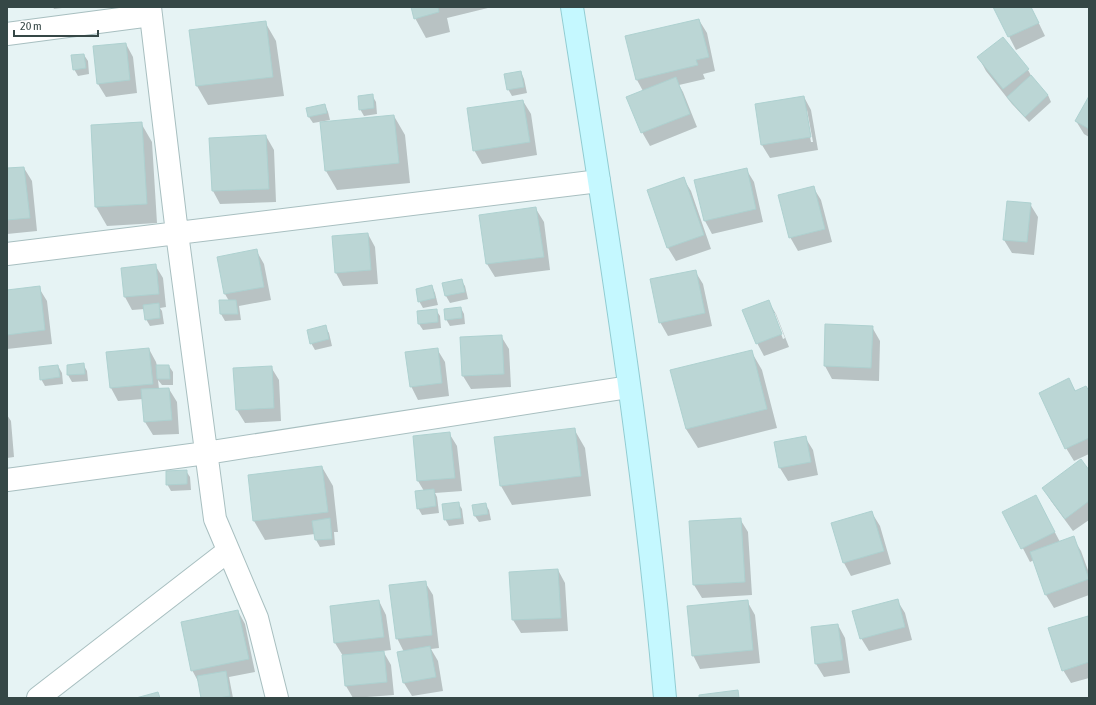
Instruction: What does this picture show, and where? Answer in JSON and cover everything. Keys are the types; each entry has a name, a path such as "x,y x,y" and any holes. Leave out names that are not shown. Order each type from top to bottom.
{"main road":[{"path":"572,7 629,387 658,615 665,698"}],"street":[{"path":"7,34 151,11 177,233 215,519 257,618 277,698"},
{"path":"7,254 599,181"},
{"path":"7,480 206,453 629,387"},
{"path":"38,698 228,551"}],"building":[{"path":"411,7 438,7 439,12 414,19"},
{"path":"993,7 1031,7 1039,23 1008,37"},
{"path":"699,19 709,57 696,60 698,65 636,80 625,36"},
{"path":"266,21 273,77 196,86 189,30"},
{"path":"1003,37 1029,69 1003,89 977,57"},
{"path":"126,43 130,80 97,84 93,46"},
{"path":"84,54 86,68 73,70 71,55"},
{"path":"521,71 524,87 507,90 504,74"},
{"path":"1031,75 1048,95 1025,117 1007,97"},
{"path":"676,77 690,114 641,133 626,97"},
{"path":"373,94 374,108 359,110 358,96"},
{"path":"804,96 811,137 761,145 755,104"},
{"path":"1089,96 1089,129 1075,121"},
{"path":"523,100 530,142 473,151 467,108"},
{"path":"325,104 327,113 308,117 306,108"},
{"path":"394,115 399,163 325,171 320,122"},
{"path":"142,122 147,204 95,207 91,125"},
{"path":"266,135 269,189 212,191 209,138"},
{"path":"24,167 30,218 7,220 7,168"},
{"path":"747,168 756,209 704,221 694,180"},
{"path":"684,177 704,235 667,248 647,190"},
{"path":"814,186 825,229 789,238 778,195"},
{"path":"1007,201 1031,203 1027,242 1003,240"},
{"path":"536,207 544,257 486,264 479,215"},
{"path":"368,233 371,270 335,273 332,236"},
{"path":"257,249 264,287 224,294 217,257"},
{"path":"156,264 159,294 124,297 121,268"},
{"path":"696,270 705,313 659,323 650,279"},
{"path":"462,279 465,292 445,296 442,283"},
{"path":"432,285 435,298 418,302 416,289"},
{"path":"40,286 45,330 7,335 7,290"},
{"path":"219,300 236,300 238,314 220,314"},
{"path":"769,300 782,334 756,344 742,310"},
{"path":"159,303 160,318 145,320 143,305"},
{"path":"461,307 462,318 445,320 444,309"},
{"path":"437,309 438,322 418,324 417,311"},
{"path":"825,324 873,326 871,368 824,366"},
{"path":"326,325 329,339 310,344 307,330"},
{"path":"502,335 504,374 462,376 460,337"},
{"path":"149,348 153,384 110,388 106,352"},
{"path":"438,348 442,383 410,387 405,352"},
{"path":"752,350 767,409 686,429 670,370"},
{"path":"84,363 85,374 67,375 67,365"},
{"path":"58,365 60,377 40,380 39,367"},
{"path":"156,365 169,365 170,379 157,379"},
{"path":"272,366 274,408 236,410 233,368"},
{"path":"1069,378 1075,391 1086,386 1089,391 1089,438 1065,449 1039,393"},
{"path":"169,388 172,420 144,422 141,389"},
{"path":"575,428 581,476 500,486 494,437"},
{"path":"450,432 455,478 417,481 413,436"},
{"path":"806,436 811,462 779,468 774,442"},
{"path":"1081,459 1089,470 1089,501 1065,519 1042,488"},
{"path":"322,466 328,512 253,521 248,475"},
{"path":"187,470 187,484 166,485 166,471"},
{"path":"434,489 436,506 417,509 415,491"},
{"path":"1036,495 1055,532 1021,549 1002,512"},
{"path":"459,502 461,518 444,520 442,504"},
{"path":"486,503 488,514 474,516 472,505"},
{"path":"872,511 884,551 843,563 831,523"},
{"path":"330,518 332,539 315,540 312,521"},
{"path":"741,518 745,582 693,585 689,521"},
{"path":"1074,536 1089,579 1045,595 1030,552"},
{"path":"558,569 561,618 512,620 509,572"},
{"path":"426,581 432,635 396,639 389,585"},
{"path":"898,599 905,627 860,639 852,611"},
{"path":"379,600 384,637 334,643 330,606"},
{"path":"748,600 753,650 692,656 687,606"},
{"path":"238,610 249,659 191,671 181,622"},
{"path":"1088,616 1089,662 1062,671 1048,628"},
{"path":"838,624 843,660 815,664 811,627"},
{"path":"430,646 436,677 403,683 397,652"},
{"path":"384,651 387,682 345,686 342,655"},
{"path":"226,671 230,696 219,698 201,698 197,676"},
{"path":"738,690 739,698 699,698 699,695"},
{"path":"158,692 160,698 136,698"}]}
